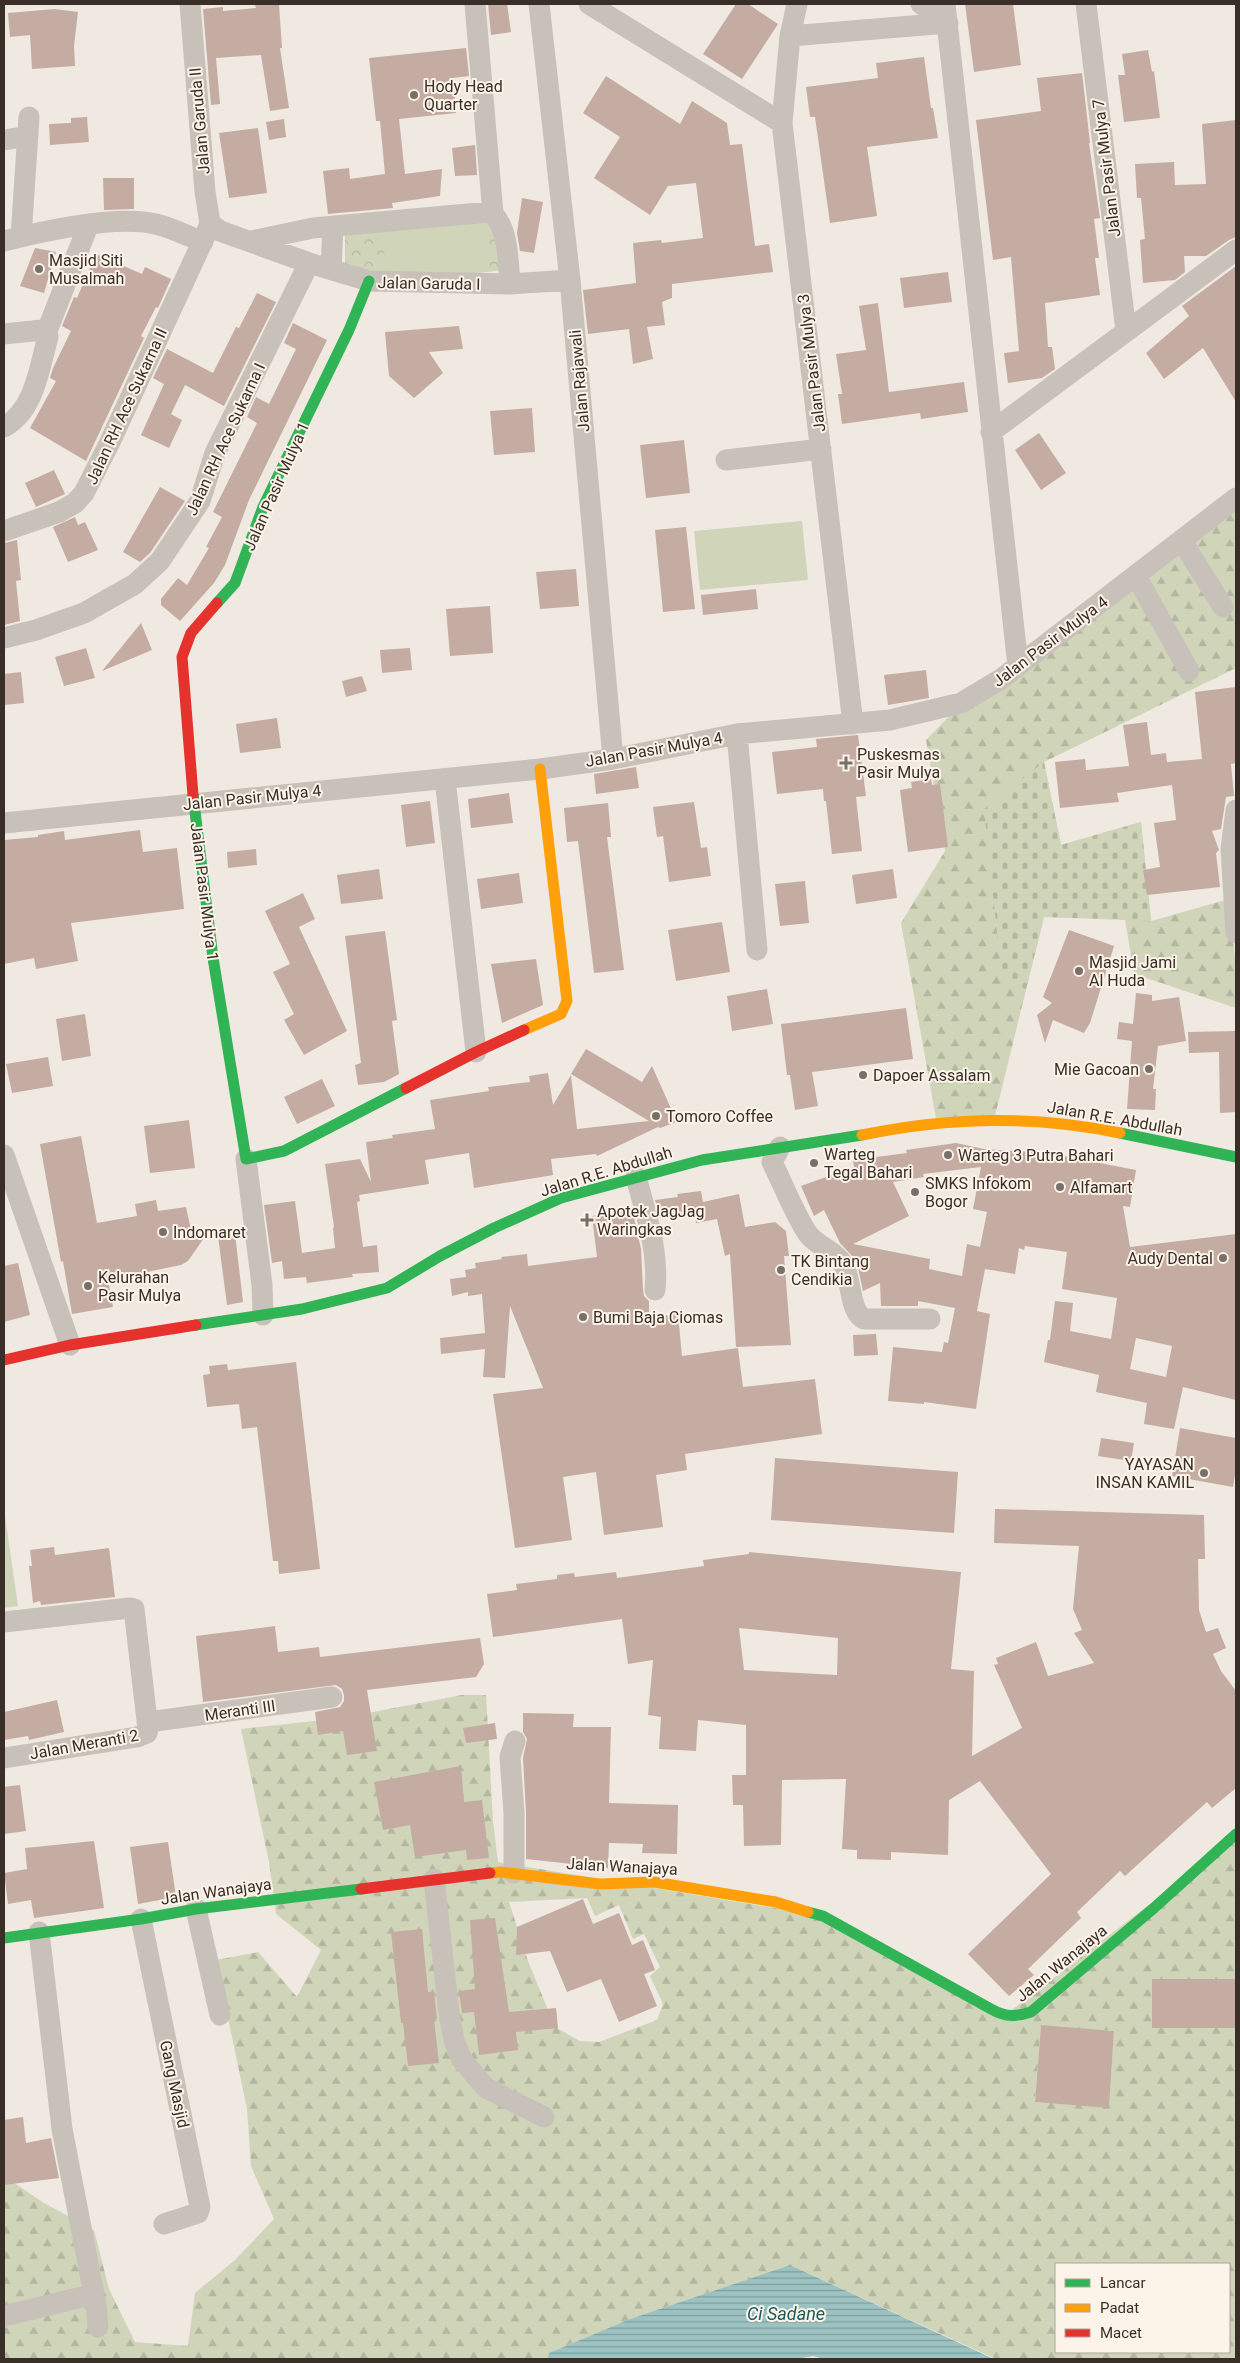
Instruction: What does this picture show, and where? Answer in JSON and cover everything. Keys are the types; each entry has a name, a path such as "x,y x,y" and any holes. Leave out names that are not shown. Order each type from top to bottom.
{"street":[{"name":"Jalan Garuda II","path":"190,4 205,192 206,234"},
{"path":"475,4 494,214 500,223 504,235 510,284"},
{"name":"Jalan Rajawali","path":"539,4 570,280 613,758"},
{"path":"589,4 782,123"},
{"name":"Jalan Pasir Mulya 3","path":"797,4 790,36 782,123 853,724"},
{"path":"921,4 947,14"},
{"name":"Jalan Pasir Mulya 7","path":"1086,4 1126,331"},
{"path":"790,36 947,14"},
{"path":"947,14 991,432 1018,666"},
{"path":"4,140 28,127 13,239"},
{"path":"251,241 273,235 333,226 486,211 494,214"},
{"name":"Jalan Garuda I","path":"13,239 88,226 140,222 206,234 220,231 309,263 369,281 510,284 570,280"},
{"path":"4,427 22,412 31,396 48,336 46,331 88,226"},
{"path":"331,269 333,226"},
{"name":"Jalan RH Ace Sukarna II","path":"4,531 59,512 74,503 84,493 110,444 206,234"},
{"path":"991,432 1236,250"},
{"name":"Jalan RH Ace Sukarna I","path":"4,638 36,630 84,612 135,584 160,561 200,501 216,453 309,263"},
{"name":"Jalan Pasir Mulya 1","path":"263,1315 262,1286 246,1159 213,958 194,803 182,657 191,633 235,583 263,507 349,330 369,281"},
{"path":"4,334 46,331"},
{"path":"726,460 821,449"},
{"name":"Jalan Pasir Mulya 4","path":"4,823 540,768 613,758 737,734 890,720 961,703 1001,679 1236,498"},
{"path":"1182,541 1223,607"},
{"path":"1136,576 1189,671"},
{"path":"737,734 757,950"},
{"path":"246,1159 284,1151 476,1052 561,1014 567,1001 540,768"},
{"path":"445,779 476,1052"},
{"path":"1236,810 1231,850 1236,933"},
{"name":"Jalan R.E. Abdullah","path":"4,1360 70,1345 302,1309 387,1288 440,1256 494,1228 561,1198 702,1160 780,1146 826,1142 905,1126 1011,1119 1074,1124 1236,1157"},
{"path":"780,1146 772,1162 809,1234 843,1263 851,1284 856,1312 860,1317 864,1319 930,1320"},
{"path":"4,1156 70,1345"},
{"path":"636,1177 654,1240 655,1290"},
{"name":"Jalan Meranti 2","path":"4,1622 134,1609 148,1722 147,1733 137,1737 4,1758"},
{"name":"Meranti III","path":"148,1722 332,1697"},
{"path":"514,1873 514,1813 510,1757 515,1741"},
{"name":"Jalan Wanajaya","path":"4,1938 141,1919 196,1909 501,1872 600,1884 654,1882 776,1902 823,1916 991,2010 1004,2016 1016,2017 1030,2012 1044,2001 1154,1908 1236,1834"},
{"path":"434,1879 449,2012 454,2040 462,2060 486,2088 544,2117"},
{"path":"196,1909 220,2015"},
{"name":"Gang Masjid","path":"141,1919 200,2207 198,2213 164,2224"},
{"path":"39,1932 62,2129 96,2305 98,2327"},
{"path":"4,2316 86,2296"}],"green space":[{"path":"492,217 504,270 438,278 369,277 345,264 345,227"},
{"path":"486,219 490,266 386,274 382,227"},
{"path":"1236,495 1236,668 1044,762 1061,845 1141,822 1151,921 1229,899 1236,967 1236,1008 1134,974 1125,919 1044,917 994,1120 937,1124 901,923 945,851 926,740 963,702"},
{"path":"802,521 808,580 700,590 694,531"},
{"path":"1044,762 1061,845 1141,822 1151,921 1044,917 1026,989 1002,980 984,809"},
{"path":"4,1509 18,1606 4,1608"},
{"path":"462,1695 486,1695 493,1821 498,1862 823,1916 1004,2016 1236,1838 1236,1979 1152,1979 1152,2028 1236,2028 1236,2359 996,2359 790,2265 630,2319 549,2353 547,2359 4,2359 4,2176 44,2203 94,2230 109,2289 135,2342 188,2346 195,2293 235,2260 274,2219 251,2166 247,2109 216,1960 258,1952 297,1997 321,1950 276,1914 269,1862 241,1729 342,1718","holes":["587,1898 595,1916 619,1905 633,1939 644,1934 660,1967 650,1976 663,2004 657,2020 599,2042 580,2041 555,2027 528,1961 509,1902","1041,2026 1114,2031 1109,2107 1035,2102"]}],"water":[{"name":"Ci Sadane","path":"790,2265 994,2359 824,2359 813,2356 796,2359 547,2359 549,2353 630,2319"}],"building":[{"path":"279,4 282,48 280,48 289,108 270,111 261,55 216,58 220,104 211,105 203,9 223,7 223,11 256,8 255,5"},
{"path":"488,4 507,4 511,32 491,35"},
{"path":"736,4 748,4 778,24 742,79 703,54"},
{"path":"965,4 1013,4 1021,65 974,72"},
{"path":"55,9 78,12 74,46 75,66 32,69 30,35 10,37 8,13"},
{"path":"466,48 469,76 453,78 456,113 399,119 405,174 442,169 440,196 392,203 393,208 328,214 323,171 349,168 350,179 385,174 380,121 376,121 369,58"},
{"path":"1148,50 1152,72 1154,71 1160,118 1124,122 1118,75 1125,75 1122,54"},
{"path":"924,57 931,108 933,108 938,138 867,147 877,216 830,223 815,117 810,117 806,87 878,78 876,63"},
{"path":"1082,73 1089,143 1100,218 1094,219 1099,258 1095,258 1100,295 1045,303 1048,347 1052,347 1055,369 1042,378 1008,383 1004,353 1019,351 1011,257 993,260 976,120 1041,111 1037,78"},
{"path":"606,76 680,124 692,101 727,123 730,145 742,144 755,246 769,244 773,272 672,284 672,298 662,302 665,325 647,327 653,359 633,364 629,329 588,334 583,290 636,283 633,243 661,240 662,243 703,238 696,183 668,186 650,215 594,178 620,137 583,113"},
{"path":"87,117 89,142 50,145 49,124 71,123 71,118"},
{"path":"284,119 286,137 269,140 266,122"},
{"path":"1236,120 1236,237 1206,256 1184,256 1185,272 1175,280 1143,283 1140,240 1145,239 1141,198 1137,198 1135,164 1174,162 1175,185 1206,184 1202,124"},
{"path":"258,128 267,193 229,198 219,133"},
{"path":"475,145 477,175 455,176 452,148"},
{"path":"103,178 134,178 134,209 104,210"},
{"path":"522,198 543,202 534,253 520,251 517,233"},
{"name":"Masjid Siti Musalmah","path":"35,248 56,252 44,293 20,286"},
{"path":"96,254 142,274 145,267 171,279 158,308 156,307 141,336 144,338 86,461 30,428 56,381 50,378 53,368 71,331 62,326 74,297 77,298"},
{"path":"1236,266 1236,402 1203,348 1164,379 1146,353 1189,316 1182,306"},
{"path":"948,272 952,302 904,308 900,278"},
{"path":"257,293 276,302 224,406 185,385 171,414 182,420 169,448 141,435 164,384 153,378 167,349 213,373 236,327 239,328"},
{"path":"878,303 889,392 964,382 968,412 921,419 920,413 842,424 838,394 842,394 836,354 866,350 859,306"},
{"path":"293,323 327,340 249,500 225,565 214,583 180,621 161,605 161,599 178,578 187,585 209,548 206,547 222,517 213,512 257,423 247,417 256,397 269,404 296,349 284,343"},
{"path":"459,326 463,349 429,352 443,373 414,398 389,376 385,332"},
{"path":"532,408 535,452 494,455 490,411"},
{"path":"1039,433 1066,473 1041,490 1015,450"},
{"path":"684,440 690,493 646,498 640,445"},
{"path":"54,470 65,494 36,507 25,483"},
{"path":"160,487 185,501 150,553 140,562 123,552"},
{"path":"75,517 78,525 85,522 98,550 68,562 53,527"},
{"path":"686,527 695,609 663,612 655,530"},
{"path":"17,540 21,580 16,581 20,621 4,625 4,543"},
{"path":"576,569 579,606 540,609 536,572"},
{"path":"756,589 758,609 703,615 701,595"},
{"path":"490,606 493,653 450,656 446,609"},
{"path":"141,623 152,650 102,671"},
{"path":"86,648 95,678 64,686 55,657"},
{"path":"410,648 412,670 382,673 380,650"},
{"path":"926,670 929,698 888,705 884,675"},
{"path":"21,672 24,703 4,705 4,674"},
{"path":"362,676 367,691 346,697 342,681"},
{"path":"1236,687 1236,763 1231,764 1234,796 1226,797 1221,829 1212,831 1219,850 1216,853 1220,887 1147,895 1143,870 1160,867 1154,823 1176,820 1172,785 1117,793 1119,802 1060,808 1055,762 1085,759 1086,770 1129,766 1123,725 1147,722 1151,755 1166,753 1167,762 1202,759 1195,692"},
{"path":"277,718 281,748 240,753 236,724"},
{"path":"858,735 866,796 856,797 862,851 832,854 823,789 777,794 772,752 817,747 816,739"},
{"path":"636,767 639,788 596,794 594,774"},
{"path":"931,779 932,785 940,784 948,847 908,852 900,790 912,788 911,782"},
{"path":"509,793 513,823 471,828 468,799"},
{"path":"430,801 435,843 406,847 401,805"},
{"path":"694,802 701,848 707,847 711,876 669,882 663,836 657,837 653,807"},
{"path":"608,803 611,837 607,837 624,970 594,973 578,841 567,842 564,808"},
{"path":"140,830 143,852 177,848 184,909 71,923 78,961 36,969 34,958 4,964 4,840 38,837 38,835 64,831 65,840"},
{"path":"256,849 257,865 228,868 227,852"},
{"path":"379,869 383,899 341,904 337,875"},
{"path":"893,869 897,898 856,904 852,875"},
{"path":"519,873 523,903 481,909 477,879"},
{"path":"805,881 809,923 780,926 775,884"},
{"path":"303,893 315,919 299,927 347,1031 304,1055 284,1020 294,1014 273,972 290,964 265,911"},
{"path":"722,922 730,972 676,981 668,930"},
{"name":"Masjid Jami Al Huda","path":"1069,930 1114,946 1090,1023 1084,1033 1053,1020 1045,1043 1037,1015 1052,1003 1043,997"},
{"path":"385,931 397,1020 392,1021 399,1074 384,1082 358,1085 355,1065 361,1063 345,936"},
{"path":"536,959 543,1005 502,1023 491,964"},
{"path":"767,989 773,1024 732,1031 727,996"},
{"path":"1136,993 1152,995 1152,1001 1179,997 1186,1041 1158,1046 1153,1089 1156,1089 1155,1110 1127,1109 1132,1041 1117,1039 1119,1022 1133,1024"},
{"path":"906,1008 913,1059 812,1072 818,1106 795,1110 790,1075 787,1075 781,1024"},
{"path":"85,1014 91,1056 62,1061 56,1019"},
{"path":"1236,1031 1236,1112 1220,1113 1219,1052 1189,1053 1188,1032"},
{"path":"586,1049 642,1082 652,1066 677,1122 658,1127 597,1156 596,1154 551,1159 553,1175 474,1188 469,1153 425,1160 429,1184 359,1195 360,1201 357,1202 363,1247 377,1245 379,1272 352,1274 353,1277 307,1283 306,1277 284,1279 282,1261 272,1263 264,1205 295,1201 302,1253 335,1248 325,1164 360,1159 371,1182 366,1142 393,1138 392,1135 435,1129 430,1100 489,1091 488,1087 530,1082 529,1076 548,1073 553,1105 571,1075 577,1129 649,1121 571,1074"},
{"path":"48,1057 53,1086 12,1093 6,1064"},
{"path":"322,1079 335,1106 297,1124 284,1097"},
{"path":"189,1120 195,1168 150,1173 144,1126"},
{"path":"81,1136 97,1223 137,1216 135,1204 156,1200 158,1211 186,1207 193,1239 204,1238 188,1261 181,1265 108,1280 113,1307 72,1314 40,1144"},
{"path":"956,1143 984,1149 1048,1153 1136,1170 1130,1207 1123,1206 1130,1247 1236,1234 1236,1400 1183,1387 1174,1429 1144,1424 1147,1403 1096,1392 1099,1375 1044,1362 1048,1340 1050,1340 1055,1301 1073,1303 1070,1331 1111,1339 1117,1298 1062,1289 1067,1252 1025,1246 1024,1250 1019,1248 1015,1274 985,1269 977,1311 990,1314 976,1409 924,1402 924,1404 888,1401 893,1347 942,1352 944,1342 948,1343 955,1308 918,1301 918,1306 881,1306 880,1283 863,1291 858,1267 853,1257 840,1243 824,1210 814,1216 801,1186 854,1167 853,1160 907,1153 906,1150","holes":["981,1167 973,1209 987,1212 980,1247 967,1244 962,1276 929,1269 930,1259 853,1244 909,1216 893,1182 924,1177 923,1174","1136,1338 1172,1346 1166,1377 1130,1369"]},
{"path":"701,1191 703,1202 739,1194 745,1227 775,1222 786,1231 789,1256 784,1256 791,1345 736,1347 730,1254 725,1256 717,1219 696,1223 694,1212 660,1218 655,1200 678,1197 677,1194"},
{"path":"632,1209 641,1249 643,1290 644,1296 649,1301 649,1317 678,1314 682,1356 738,1348 743,1387 815,1379 822,1434 685,1454 687,1470 656,1475 663,1527 604,1535 596,1472 563,1477 572,1540 515,1548 493,1394 543,1388 510,1306 505,1378 483,1377 485,1349 441,1354 440,1338 485,1333 482,1294 468,1296 468,1292 452,1296 450,1279 466,1277 465,1270 476,1268 475,1263 502,1259 501,1257 527,1254 528,1266 597,1257 592,1216"},
{"path":"235,1234 243,1302 227,1305 218,1236"},
{"path":"18,1263 30,1315 4,1322 4,1266"},
{"path":"876,1334 878,1355 854,1356 853,1335"},
{"path":"296,1362 320,1569 279,1574 278,1561 273,1561 257,1427 242,1429 239,1404 207,1407 203,1375 210,1374 209,1366 227,1364 228,1370"},
{"path":"1180,1428 1236,1438 1236,1469 1233,1487 1172,1476"},
{"path":"1101,1438 1134,1443 1131,1461 1098,1456"},
{"path":"775,1458 958,1472 954,1533 771,1520"},
{"path":"995,1509 1204,1515 1205,1559 1198,1559 1199,1610 1206,1632 1218,1628 1226,1648 1213,1654 1221,1671 1236,1691 1236,1788 1212,1808 1207,1802 1125,1876 1120,1871 1077,1912 1081,1918 1028,1969 1034,1975 1009,1996 968,1954 1051,1874 980,1781 949,1800 948,1855 891,1852 891,1860 857,1859 857,1850 842,1849 846,1779 782,1780 781,1845 744,1846 743,1805 733,1805 732,1775 746,1775 746,1725 698,1720 696,1751 659,1749 661,1717 648,1715 653,1660 628,1664 622,1619 493,1637 487,1594 517,1590 516,1584 557,1579 557,1575 574,1573 575,1577 616,1572 617,1578 704,1566 703,1560 749,1554 749,1552 961,1572 951,1669 974,1671 972,1756 1022,1728 994,1665 998,1664 996,1658 1036,1642 1048,1676 1094,1663 1074,1633 1082,1630 1073,1609 1079,1546 994,1543","holes":["739,1628 838,1638 837,1675 744,1670"]},
{"path":"54,1547 55,1555 109,1548 115,1597 41,1605 40,1601 33,1603 29,1566 32,1566 30,1550"},
{"path":"275,1626 278,1652 319,1647 320,1657 480,1638 484,1664 476,1677 367,1690 377,1751 347,1755 343,1731 318,1735 315,1712 340,1707 344,1701 342,1689 336,1685 203,1702 196,1636"},
{"path":"57,1700 64,1732 29,1740 28,1736 4,1740 4,1712"},
{"path":"523,1713 574,1714 573,1727 611,1727 609,1803 678,1805 677,1854 642,1853 643,1844 609,1843 608,1868 526,1859 523,1758 527,1739 523,1732"},
{"path":"495,1723 497,1739 466,1743 463,1728"},
{"path":"461,1766 464,1802 482,1800 489,1858 467,1860 466,1850 415,1857 410,1825 383,1830 374,1782"},
{"path":"20,1785 26,1831 4,1834 4,1787"},
{"path":"94,1841 104,1908 34,1918 31,1900 8,1904 4,1873 27,1869 25,1848"},
{"path":"168,1842 176,1897 138,1904 130,1847"},
{"path":"583,1899 593,1924 619,1913 632,1945 643,1940 655,1970 644,1974 657,2006 619,2022 601,1979 567,1992 550,1951 516,1955 517,1927"},
{"path":"495,1918 509,2012 556,2008 558,2028 516,2032 518,2050 479,2055 474,2012 462,2013 459,1991 475,1989 470,1920"},
{"path":"422,1929 428,1992 434,1992 437,2019 434,2019 439,2063 408,2066 403,2023 401,2023 391,1932"},
{"path":"1152,1979 1236,1979 1236,2028 1152,2028"},
{"path":"1041,2025 1114,2031 1109,2108 1035,2102"},
{"path":"23,2117 26,2143 51,2138 59,2178 4,2185 4,2120"}],"traffic: fast":[{"path":"217,603 235,583 263,507 349,330 369,281"},
{"path":"193,795 213,958 246,1159 284,1151 406,1088"},
{"path":"1120,1133 1236,1157"},
{"path":"196,1325 302,1309 387,1288 440,1256 494,1228 561,1198 702,1160 862,1135"},
{"path":"808,1912 823,1916 996,2012 1006,2015 1020,2015 1031,2012 1154,1908 1236,1834"},
{"path":"4,1938 141,1919 196,1909 361,1889"}],"traffic: slow":[{"path":"524,1030 561,1014 567,1001 540,769"},
{"path":"862,1135 927,1125 991,1120 1055,1123 1120,1133"},
{"path":"490,1873 501,1872 600,1884 654,1882 776,1902 808,1912"}],"traffic: jam":[{"path":"193,795 182,657 191,633 217,603"},
{"path":"406,1088 524,1030"},
{"path":"4,1360 70,1345 196,1325"},
{"path":"361,1889 490,1873"}],"place":[{"name":"Hody Head Quarter","path":"414,95"},
{"name":"Masjid Siti Musalmah","path":"39,269"},
{"name":"Puskesmas Pasir Mulya","path":"846,763"},
{"name":"Masjid Jami Al Huda","path":"1079,971"},
{"name":"Mie Gacoan","path":"1149,1069"},
{"name":"Dapoer Assalam","path":"863,1075"},
{"name":"Tomoro Coffee","path":"656,1116"},
{"name":"Warteg 3 Putra Bahari","path":"948,1155"},
{"name":"Warteg Tegal Bahari","path":"814,1163"},
{"name":"Alfamart","path":"1060,1187"},
{"name":"SMKS Infokom Bogor","path":"915,1192"},
{"name":"Apotek JagJag Waringkas","path":"587,1220"},
{"name":"Indomaret","path":"163,1232"},
{"name":"Audy Dental","path":"1223,1258"},
{"name":"TK Bintang Cendikia","path":"781,1270"},
{"name":"Kelurahan Pasir Mulya","path":"88,1286"},
{"name":"Bumi Baja Ciomas","path":"583,1317"},
{"name":"YAYASAN INSAN KAMIL","path":"1204,1473"}]}
